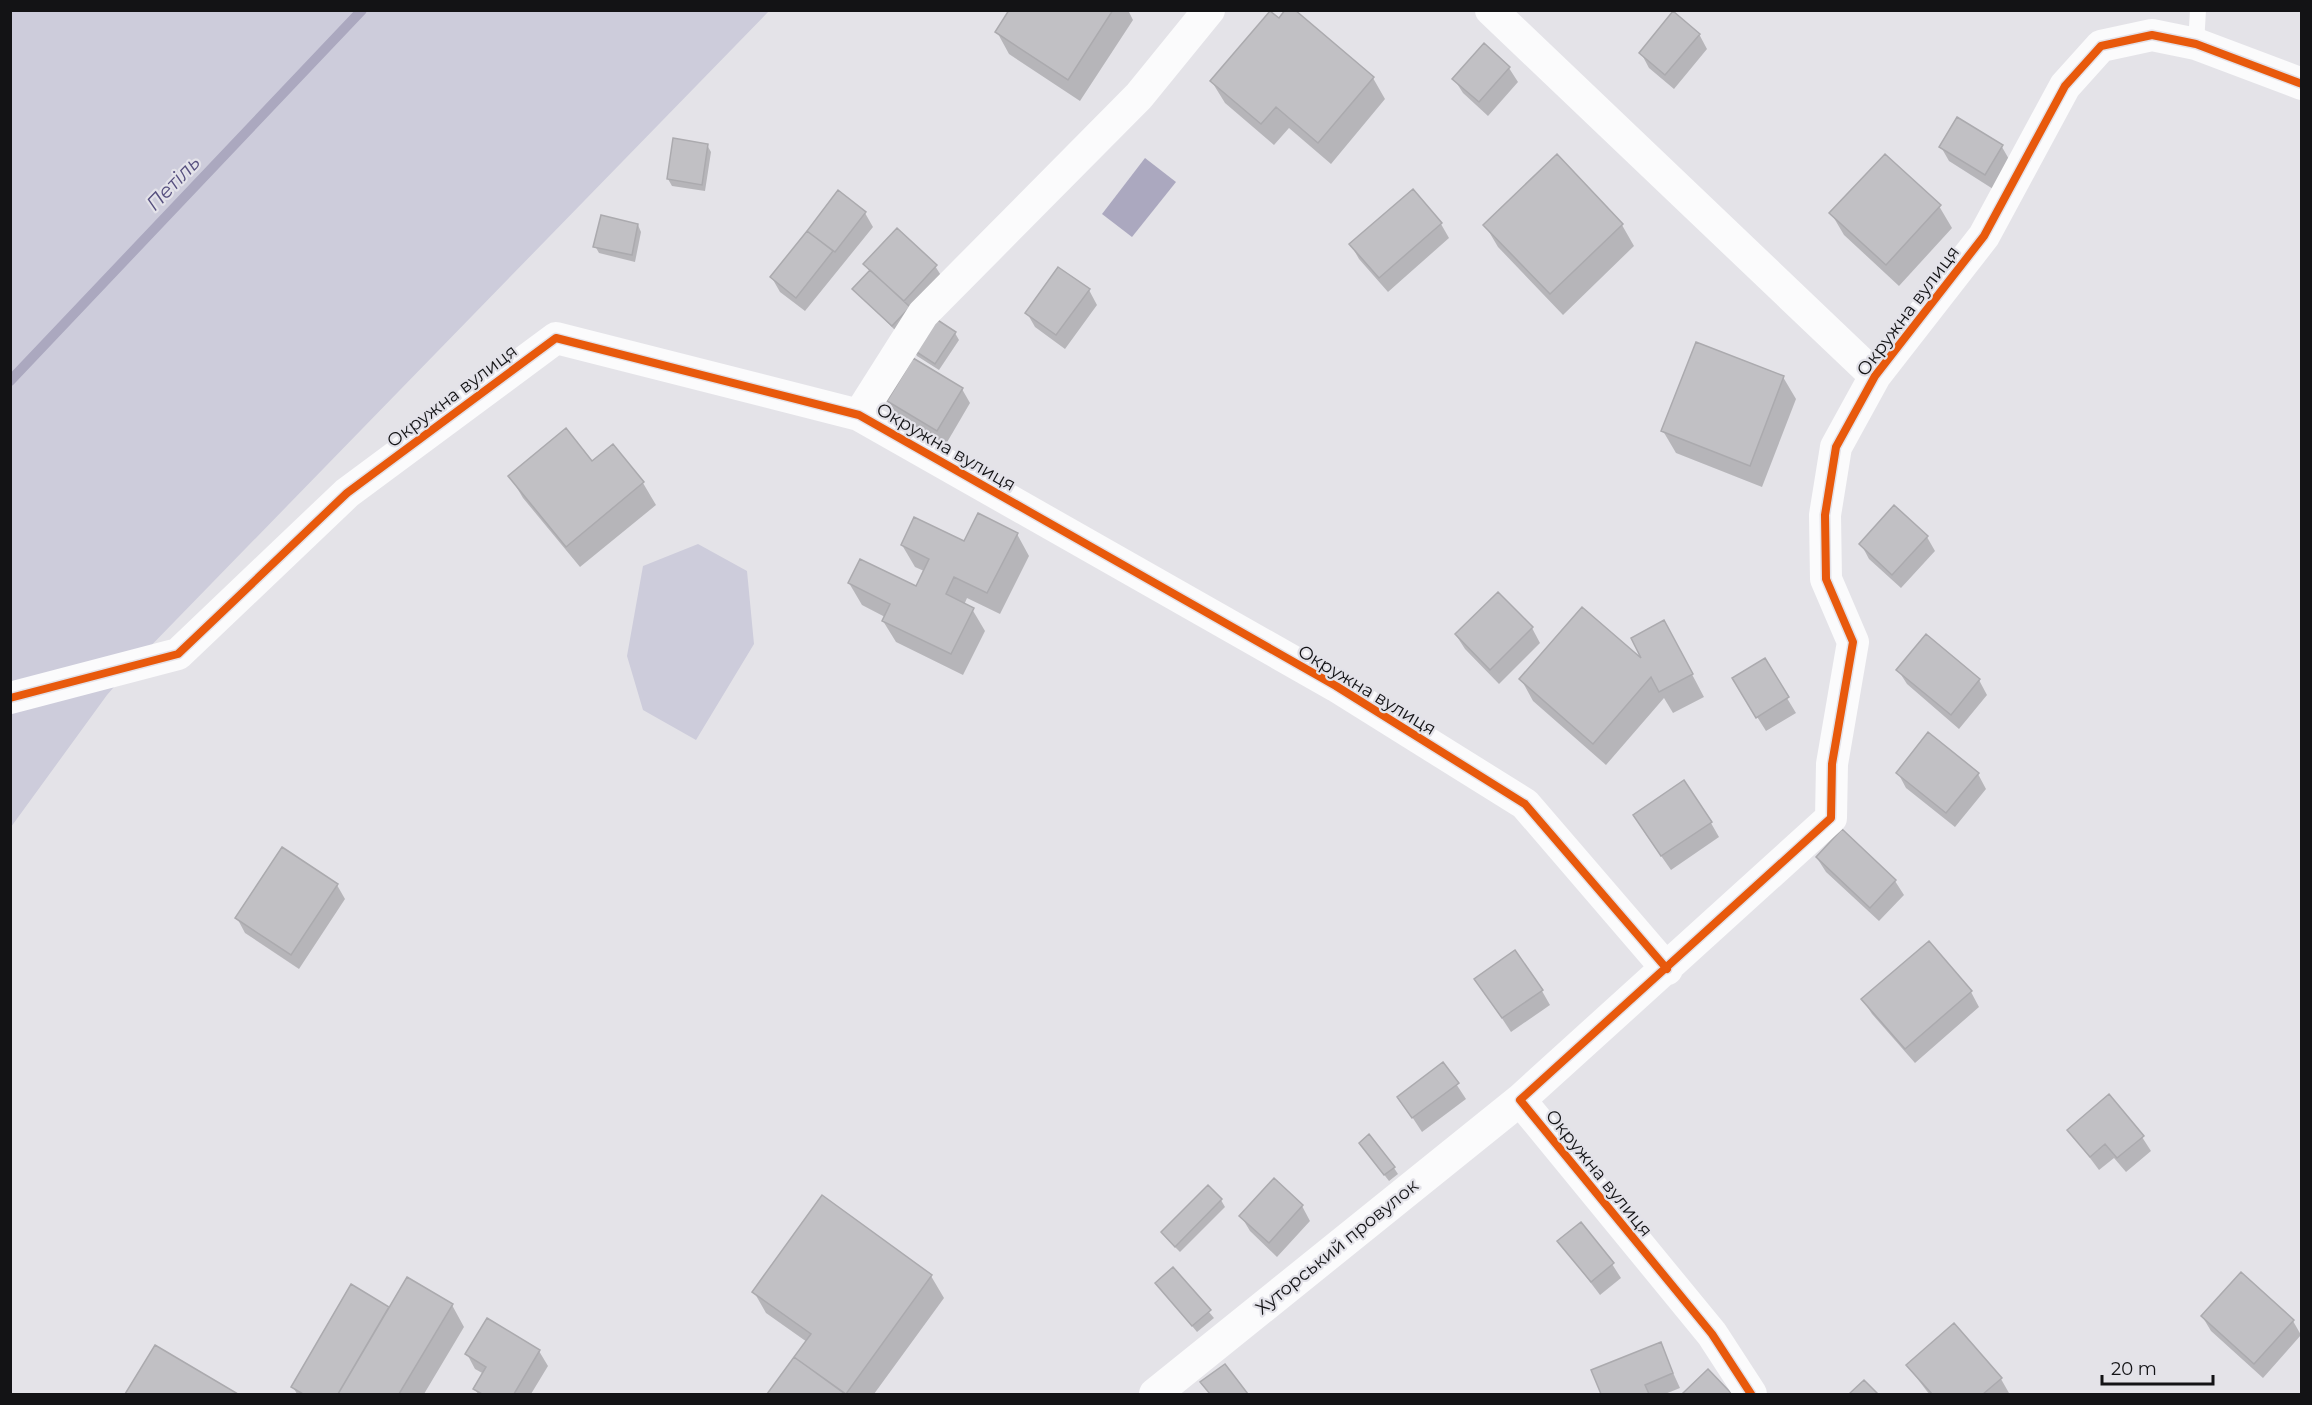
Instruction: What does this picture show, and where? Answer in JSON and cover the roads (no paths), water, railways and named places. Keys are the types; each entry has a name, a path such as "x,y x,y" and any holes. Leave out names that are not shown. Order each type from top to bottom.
{"street":[{"name":"Окружна вулиця","path":"859,415 923,314 1139,96 1209,10"},
{"name":"Окружна вулиця","path":"1491,10 1875,376"},
{"name":"Окружна вулиця","path":"1751,1395 1712,1334 1520,1100 1831,818 1832,764 1853,642 1826,579 1825,515 1836,447 1875,376 1983,236 2065,86 2102,46 2151,35 2196,44 2301,84"},
{"name":"Окружна вулиця","path":"10,698 178,654 347,493 556,338 859,415 1336,686 1526,804 1667,969"},
{"name":"Хуторський провулок","path":"1155,1395 1520,1100"}],"lane":[{"path":"2196,44 2198,10"}],"waterway":[{"name":"Петіль","path":"10,381 362,10"}]}
